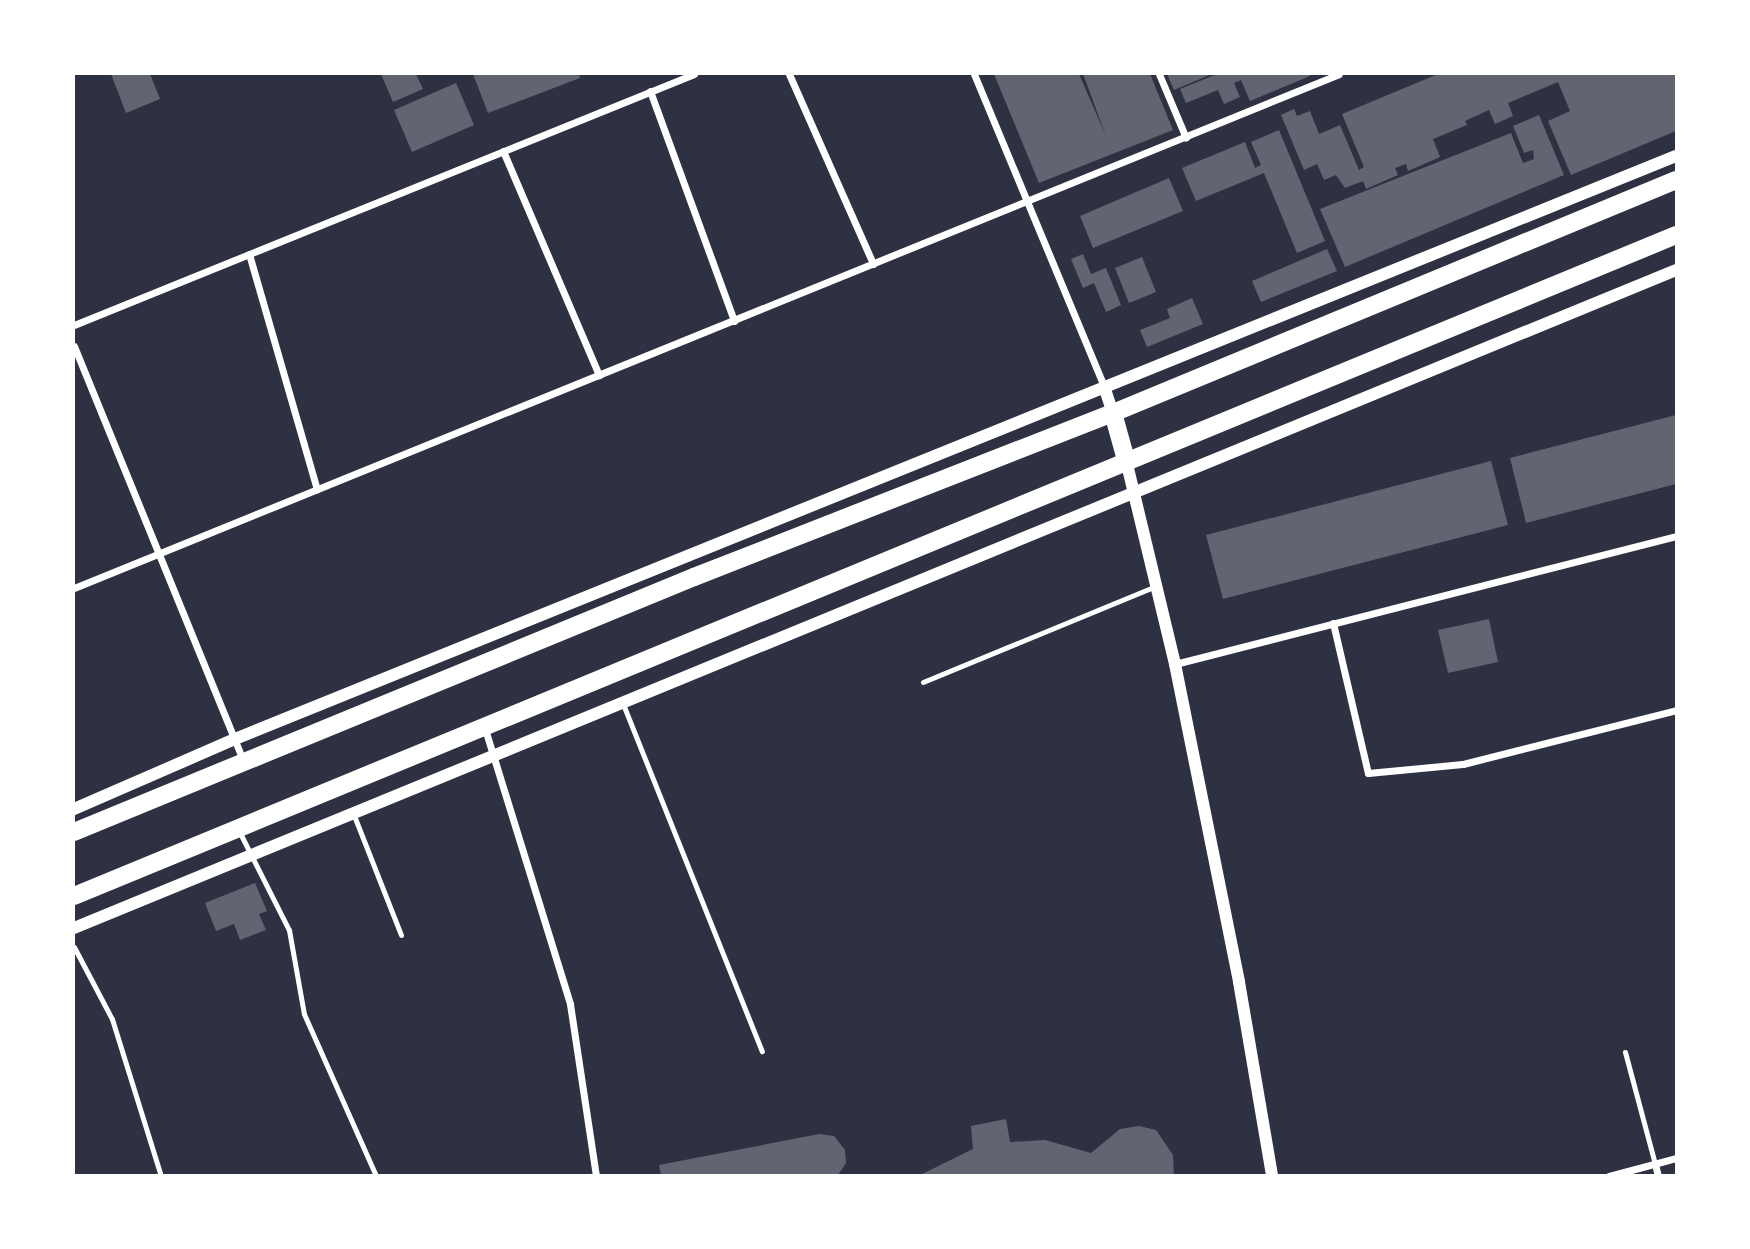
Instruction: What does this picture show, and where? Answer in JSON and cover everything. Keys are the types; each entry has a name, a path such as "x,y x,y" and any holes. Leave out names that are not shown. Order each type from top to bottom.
{"highway":[{"path":"74,832 694,576 1114,413 1676,180"},
{"path":"74,896 1676,235"},
{"path":"1114,413 1126,460"}],"street":[{"path":"74,325 694,74"},
{"path":"789,74 873,264"},
{"path":"974,74 1114,413"},
{"path":"1158,74 1186,138"},
{"path":"1313,74 1317,83"},
{"path":"74,587 1339,74"},
{"path":"650,91 734,321"},
{"path":"503,151 599,375"},
{"path":"74,809 235,738 1676,156"},
{"path":"249,254 317,489"},
{"path":"74,928 623,704 1135,489 1676,270"},
{"path":"74,346 245,762"},
{"path":"1126,460 1175,664 1239,982 1272,1175"},
{"path":"1175,664 1676,536"},
{"path":"1333,624 1368,773 1463,764 1676,710"},
{"path":"484,726 570,1004 596,1175"},
{"path":"1609,1175 1676,1158"},
{"path":"1655,1164 1658,1175"}],"lane":[{"path":"923,682 1156,586"},
{"path":"623,704 762,1051"},
{"path":"353,813 401,935"},
{"path":"237,827 289,930 304,1014 376,1175"},
{"path":"74,947 112,1019 161,1175"},
{"path":"1625,1052 1655,1164"}],"building":[{"path":"111,74 150,74 160,99 126,113"},
{"path":"381,74 416,74 423,89 393,102"},
{"path":"473,74 579,74 580,78 488,113"},
{"path":"994,74 1079,74 1106,136 1083,74 1150,74 1173,130 1039,183"},
{"path":"1167,74 1212,74 1174,90"},
{"path":"1217,74 1310,76 1250,101 1241,80 1234,83 1240,97 1224,104 1218,90 1186,103 1180,89"},
{"path":"1438,74 1676,74 1676,131 1571,175 1548,121 1570,111 1558,82 1508,103 1513,116 1495,124 1489,110 1465,121 1467,125 1433,139 1440,157 1408,171 1406,164 1395,168 1398,175 1366,189 1363,181 1345,188 1336,175 1324,180 1317,164 1304,170 1281,115 1294,109 1297,116 1310,111 1319,134 1340,125 1359,170 1364,167 1342,114"},
{"path":"456,83 474,125 412,152 394,110"},
{"path":"1539,115 1564,175 1345,267 1320,209 1511,133 1523,163 1534,159 1533,150 1524,153 1513,126"},
{"path":"1279,130 1325,241 1297,253 1264,173 1196,201 1182,168 1245,142 1255,168 1261,165 1251,142"},
{"path":"1169,178 1183,211 1093,248 1080,216"},
{"path":"1327,249 1337,271 1261,302 1252,281"},
{"path":"1083,254 1091,274 1106,268 1121,305 1106,312 1094,283 1083,288 1071,259"},
{"path":"1142,257 1156,292 1129,303 1115,268"},
{"path":"1192,298 1203,324 1147,347 1140,330 1170,318 1167,309"},
{"path":"1676,415 1676,484 1526,523 1510,458"},
{"path":"1491,461 1508,525 1223,599 1206,535"},
{"path":"1489,619 1498,662 1448,673 1438,630"},
{"path":"255,883 267,911 259,914 266,930 240,940 234,924 216,931 205,903"},
{"path":"1006,1119 1010,1142 1045,1140 1091,1153 1120,1129 1139,1126 1156,1130 1173,1155 1174,1175 920,1175 973,1149 971,1126"},
{"path":"819,1134 834,1136 845,1150 846,1163 838,1175 661,1175 659,1165"}]}
